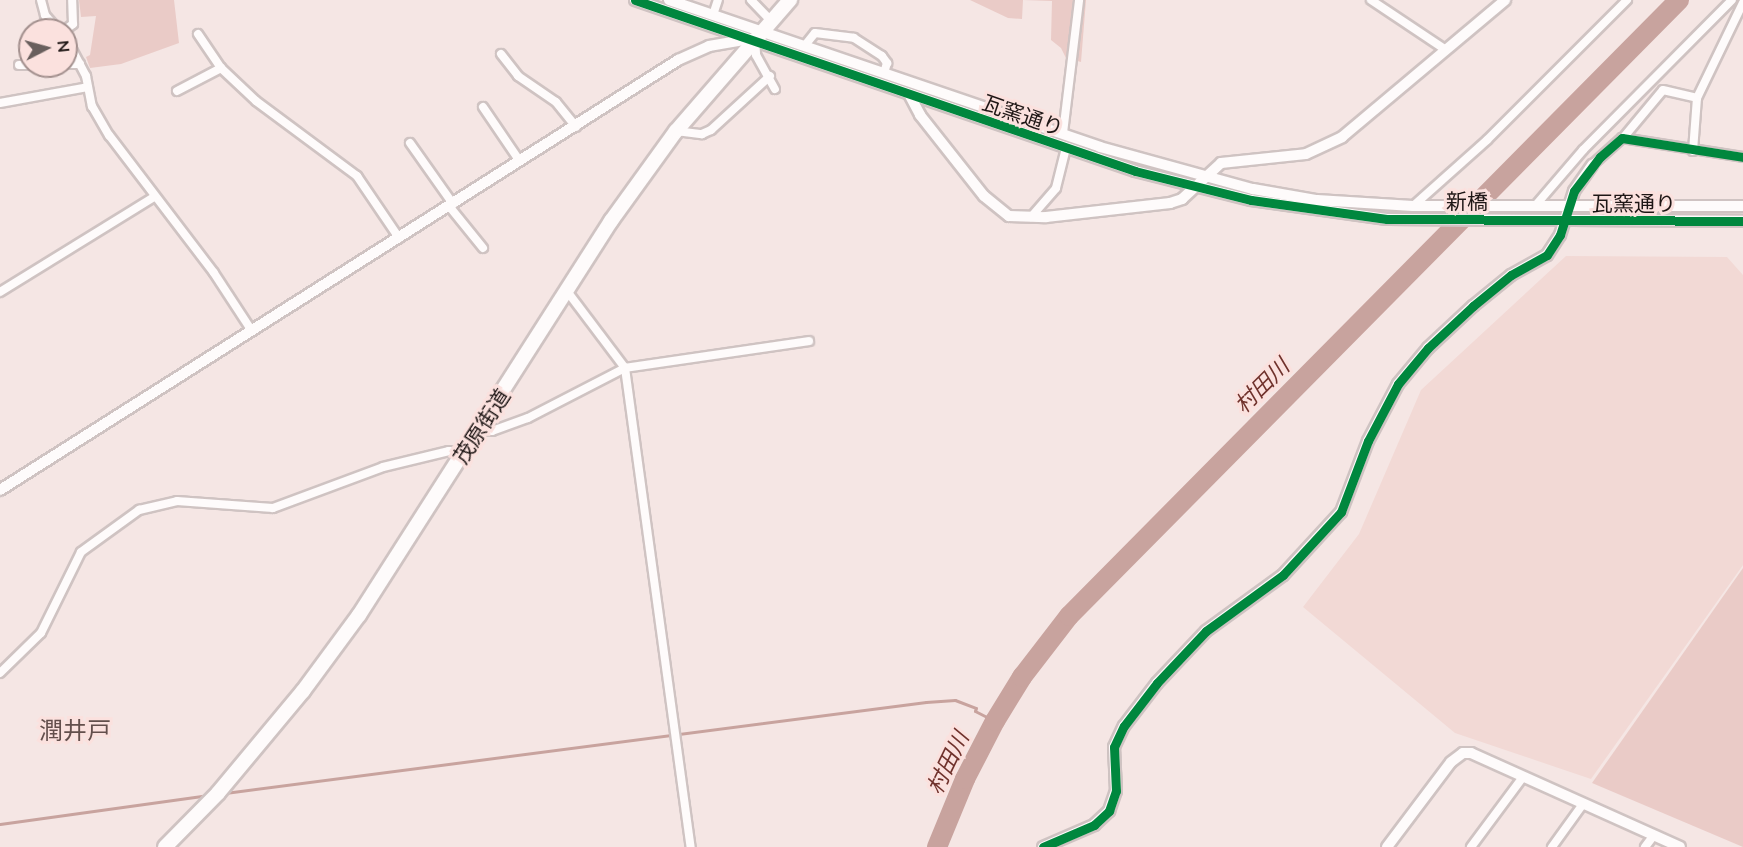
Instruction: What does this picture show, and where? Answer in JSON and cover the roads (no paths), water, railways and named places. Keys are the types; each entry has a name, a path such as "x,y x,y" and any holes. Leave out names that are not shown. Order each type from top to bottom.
{"main road":[{"name":"茂原街道","path":"165,847 218,793 295,702 359,615 611,221 676,132 790,0"}],"street":[{"path":"41,0 48,18"},
{"path":"72,0 73,18"},
{"name":"瓦窯通り","path":"635,0 763,30 909,94 1194,189 1287,207 1410,219"},
{"name":"瓦窯通り","path":"669,0 806,44 884,73 1064,133 1204,177 1308,198 1413,206"},
{"path":"713,15 718,0"},
{"path":"751,0 763,30 756,55 771,76 775,89"},
{"path":"1064,133 1079,0"},
{"path":"1371,0 1446,50"},
{"path":"909,94 920,115 995,207 1009,216 1031,217 1170,203 1194,189 1221,163 1306,154 1342,137 1504,0"},
{"path":"1413,206 1487,140 1627,0"},
{"path":"1535,206 1583,150 1732,0"},
{"path":"1693,151 1697,98 1743,3"},
{"path":"0,490 250,328 399,238 678,60 709,46 763,30"},
{"path":"806,44 814,33 854,38 882,56 887,63 884,73"},
{"path":"198,34 221,68 256,101 357,177 399,238"},
{"path":"501,54 518,76 556,102 576,127"},
{"path":"78,60 93,106 109,135 214,273 250,328"},
{"path":"177,92 221,68"},
{"path":"676,132 702,134 711,130 771,76"},
{"path":"0,104 88,87"},
{"path":"1043,847 1094,825 1109,811 1116,791 1113,758 1118,736 1157,683 1221,617 1283,575 1341,512 1368,441 1398,384 1428,348 1477,302 1511,275 1548,255 1579,182 1592,165 1623,138 1663,90 1697,98"},
{"path":"483,107 519,160"},
{"path":"1623,138 1693,151 1743,157"},
{"path":"410,143 483,248"},
{"path":"1031,217 1056,188 1066,148"},
{"path":"0,292 154,197"},
{"name":"新橋","path":"1413,206 1535,206"},
{"name":"瓦窯通り","path":"1535,206 1743,206"},
{"name":"新橋","path":"1410,219 1525,219"},
{"name":"瓦窯通り","path":"1525,219 1743,221"},
{"path":"567,291 625,368 691,847"},
{"path":"479,430 492,430 528,418 625,368 809,342"},
{"path":"0,673 42,633 81,552 139,510 177,501 273,508 418,457 449,451 463,453"},
{"path":"1387,847 1452,762 1463,753 1471,753 1680,847"},
{"path":"1471,847 1523,777"},
{"path":"1552,847 1583,804"},
{"path":"1645,847 1654,835"}],"waterway":[{"name":"村田川","path":"937,847 965,779 995,721 1022,677 1069,616 1679,0"},
{"path":"225,793 926,702 955,700 976,708 975,711 995,721"},
{"path":"0,824 209,795"}],"district":[{"name":"潤井戸","path":"75,731"}]}
